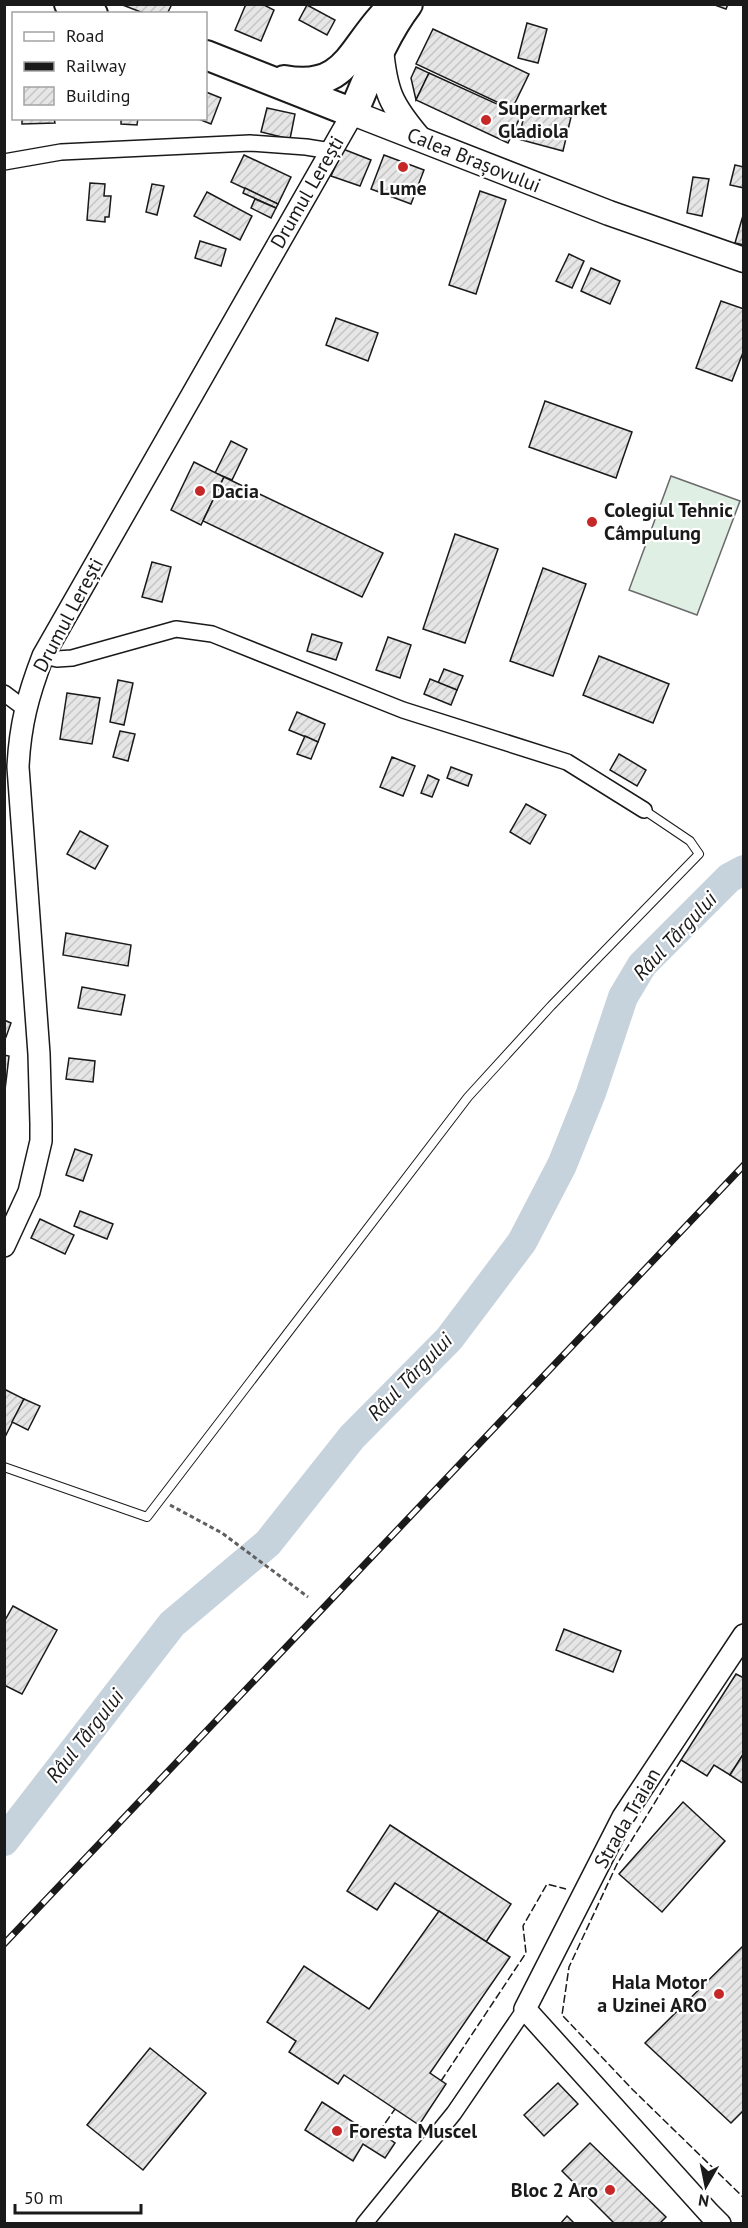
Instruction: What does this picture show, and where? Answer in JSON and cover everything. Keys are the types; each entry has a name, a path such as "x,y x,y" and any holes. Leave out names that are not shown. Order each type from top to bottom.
{"highway":[{"path":"69,4 88,12"},
{"path":"261,76 295,82 316,82 338,72 381,18 400,4"},
{"path":"353,113 381,49 408,4"},
{"name":"Calea Brașovului","path":"207,55 353,113"}],"main road":[{"path":"381,49 384,80 392,104 418,137"},
{"name":"Calea Brașovului","path":"353,113 609,213 744,260"},
{"name":"Drumul Lerești","path":"4,1246 28,1192 41,1142 42,1125 39,1054 19,790 19,738 24,708 43,656 353,113"},
{"name":"Strada Traian","path":"525,2009 623,1817 744,1635"},
{"path":"525,2009 720,2223"}],"street":[{"path":"4,162 61,152 250,143 331,151"},
{"path":"43,656 57,659 72,658 176,629 212,634 403,710 567,762 644,810"},
{"path":"4,693 24,708"},
{"name":"Strada Traian","path":"364,2223 454,2113 525,2009"}],"lane":[{"path":"4,1467 147,1517 468,1097 551,1006 699,854 690,841 644,810"}],"path":[{"path":"160,1499 222,1533 308,1597"}],"green space":[{"path":"671,476 740,501 697,615 629,590"}],"building":[{"path":"120,4 172,4 168,12 141,12"},
{"path":"246,4 262,4 274,10 261,41 235,30"},
{"path":"712,4 728,4 726,9"},
{"path":"307,5 335,20 327,35 299,20"},
{"path":"527,23 547,29 538,63 518,58"},
{"path":"433,29 529,74 512,109 416,64"},
{"path":"416,67 429,73 416,100 411,78"},
{"path":"429,73 521,115 508,143 416,100"},
{"path":"207,92 221,98 211,124 201,120 207,120"},
{"path":"527,106 571,117 563,151 518,139"},
{"path":"267,108 295,114 290,139 261,132"},
{"path":"22,120 54,120 55,123 22,124"},
{"path":"121,120 138,120 137,125 121,124"},
{"path":"343,149 371,160 360,186 331,176"},
{"path":"244,155 291,177 278,204 231,182"},
{"path":"384,155 424,170 411,204 371,189"},
{"path":"735,165 744,167 744,188 730,185"},
{"path":"693,177 709,179 702,216 687,213"},
{"path":"90,183 105,184 104,196 111,196 109,217 105,217 105,222 87,220"},
{"path":"152,184 164,186 157,215 146,212"},
{"path":"245,188 278,204 276,208 243,193"},
{"path":"480,191 506,200 476,294 449,285"},
{"path":"207,192 252,216 240,240 194,216"},
{"path":"255,199 276,208 271,218 251,208"},
{"path":"744,212 744,245 735,243"},
{"path":"200,241 226,249 221,266 195,258"},
{"path":"569,254 584,261 572,288 556,281"},
{"path":"591,268 620,281 610,304 581,291"},
{"path":"721,301 744,309 744,350 732,381 696,368"},
{"path":"336,318 378,333 368,361 326,345"},
{"path":"545,401 632,432 616,478 529,447"},
{"path":"231,441 247,449 232,480 215,473"},
{"path":"194,462 224,477 201,525 171,510"},
{"path":"224,477 383,553 362,597 203,521"},
{"path":"455,534 498,549 465,643 423,629"},
{"path":"152,562 171,567 162,602 142,597"},
{"path":"543,568 586,584 553,676 510,661"},
{"path":"312,634 342,643 336,660 307,651"},
{"path":"388,637 411,645 400,678 376,670"},
{"path":"599,656 669,684 653,723 583,695"},
{"path":"444,669 463,676 457,690 438,683"},
{"path":"430,679 457,690 451,705 424,694"},
{"path":"118,680 133,683 124,725 110,722"},
{"path":"67,693 100,698 92,744 60,739"},
{"path":"297,712 325,724 318,742 289,730"},
{"path":"120,731 135,734 128,761 113,757"},
{"path":"305,736 318,742 311,759 297,754"},
{"path":"619,754 646,770 637,786 610,770"},
{"path":"392,757 415,766 403,796 380,787"},
{"path":"451,767 472,775 468,786 447,778"},
{"path":"428,775 439,780 432,797 421,793"},
{"path":"526,804 546,815 530,844 510,832"},
{"path":"80,831 108,846 95,869 67,854"},
{"path":"66,933 131,945 128,966 63,955"},
{"path":"82,987 125,995 121,1015 78,1008"},
{"path":"4,1020 11,1023 6,1037 4,1036"},
{"path":"4,1055 9,1056 5,1090 4,1090"},
{"path":"69,1058 95,1061 93,1082 66,1079"},
{"path":"75,1149 92,1155 83,1181 66,1175"},
{"path":"80,1211 113,1224 107,1239 74,1226"},
{"path":"40,1219 74,1235 65,1254 31,1238"},
{"path":"4,1389 24,1399 4,1439"},
{"path":"24,1399 40,1406 28,1430 12,1422"},
{"path":"13,1606 57,1630 22,1694 4,1685 4,1622"},
{"path":"564,1629 621,1651 613,1672 556,1650"},
{"path":"736,1674 744,1678 744,1753 730,1775 714,1765 707,1776 681,1760"},
{"path":"744,1753 744,1784 730,1775"},
{"path":"683,1802 725,1841 662,1912 619,1874"},
{"path":"390,1825 511,1904 486,1942 395,1883 377,1910 347,1891"},
{"path":"439,1911 510,1957 430,2073 446,2084 419,2125 344,2075 338,2084 289,2052 296,2041 267,2022 304,1966 369,2009"},
{"name":"Hala Motor a Uzinei ARO","path":"744,1945 744,2110 731,2123 645,2043"},
{"path":"150,2048 206,2093 143,2170 87,2125"},
{"path":"558,2083 578,2104 544,2136 524,2115"},
{"name":"Foresta Muscel","path":"322,2102 370,2133 373,2128 395,2143 385,2158 363,2144 353,2161 305,2130"},
{"name":"Bloc 2 Aro","path":"590,2143 666,2217 659,2224 615,2224 562,2171"},
{"path":"567,2216 575,2224 560,2224"}],"waterway":[{"name":"Râul Târgului","path":"4,1841 172,1624 268,1543 352,1437 449,1339 522,1242 562,1165 591,1093 623,997 642,965 729,878 744,870"}],"railway":[{"path":"4,1944 744,1165"}],"fence":[{"path":"681,1760 617,1864 569,1967 562,2015 633,2090 744,2198"},
{"path":"441,2081 526,1953 523,1926 547,1884 566,1889"},
{"path":"379,2132 395,2109"}],"place":[{"name":"Supermarket Gladiola","path":"486,120"},
{"name":"Lume","path":"403,167"},
{"name":"Dacia","path":"200,491"},
{"name":"Colegiul Tehnic Câmpulung","path":"592,522"},
{"name":"Hala Motor a Uzinei ARO","path":"719,1994"},
{"name":"Foresta Muscel","path":"337,2131"},
{"name":"Bloc 2 Aro","path":"610,2190"}]}
